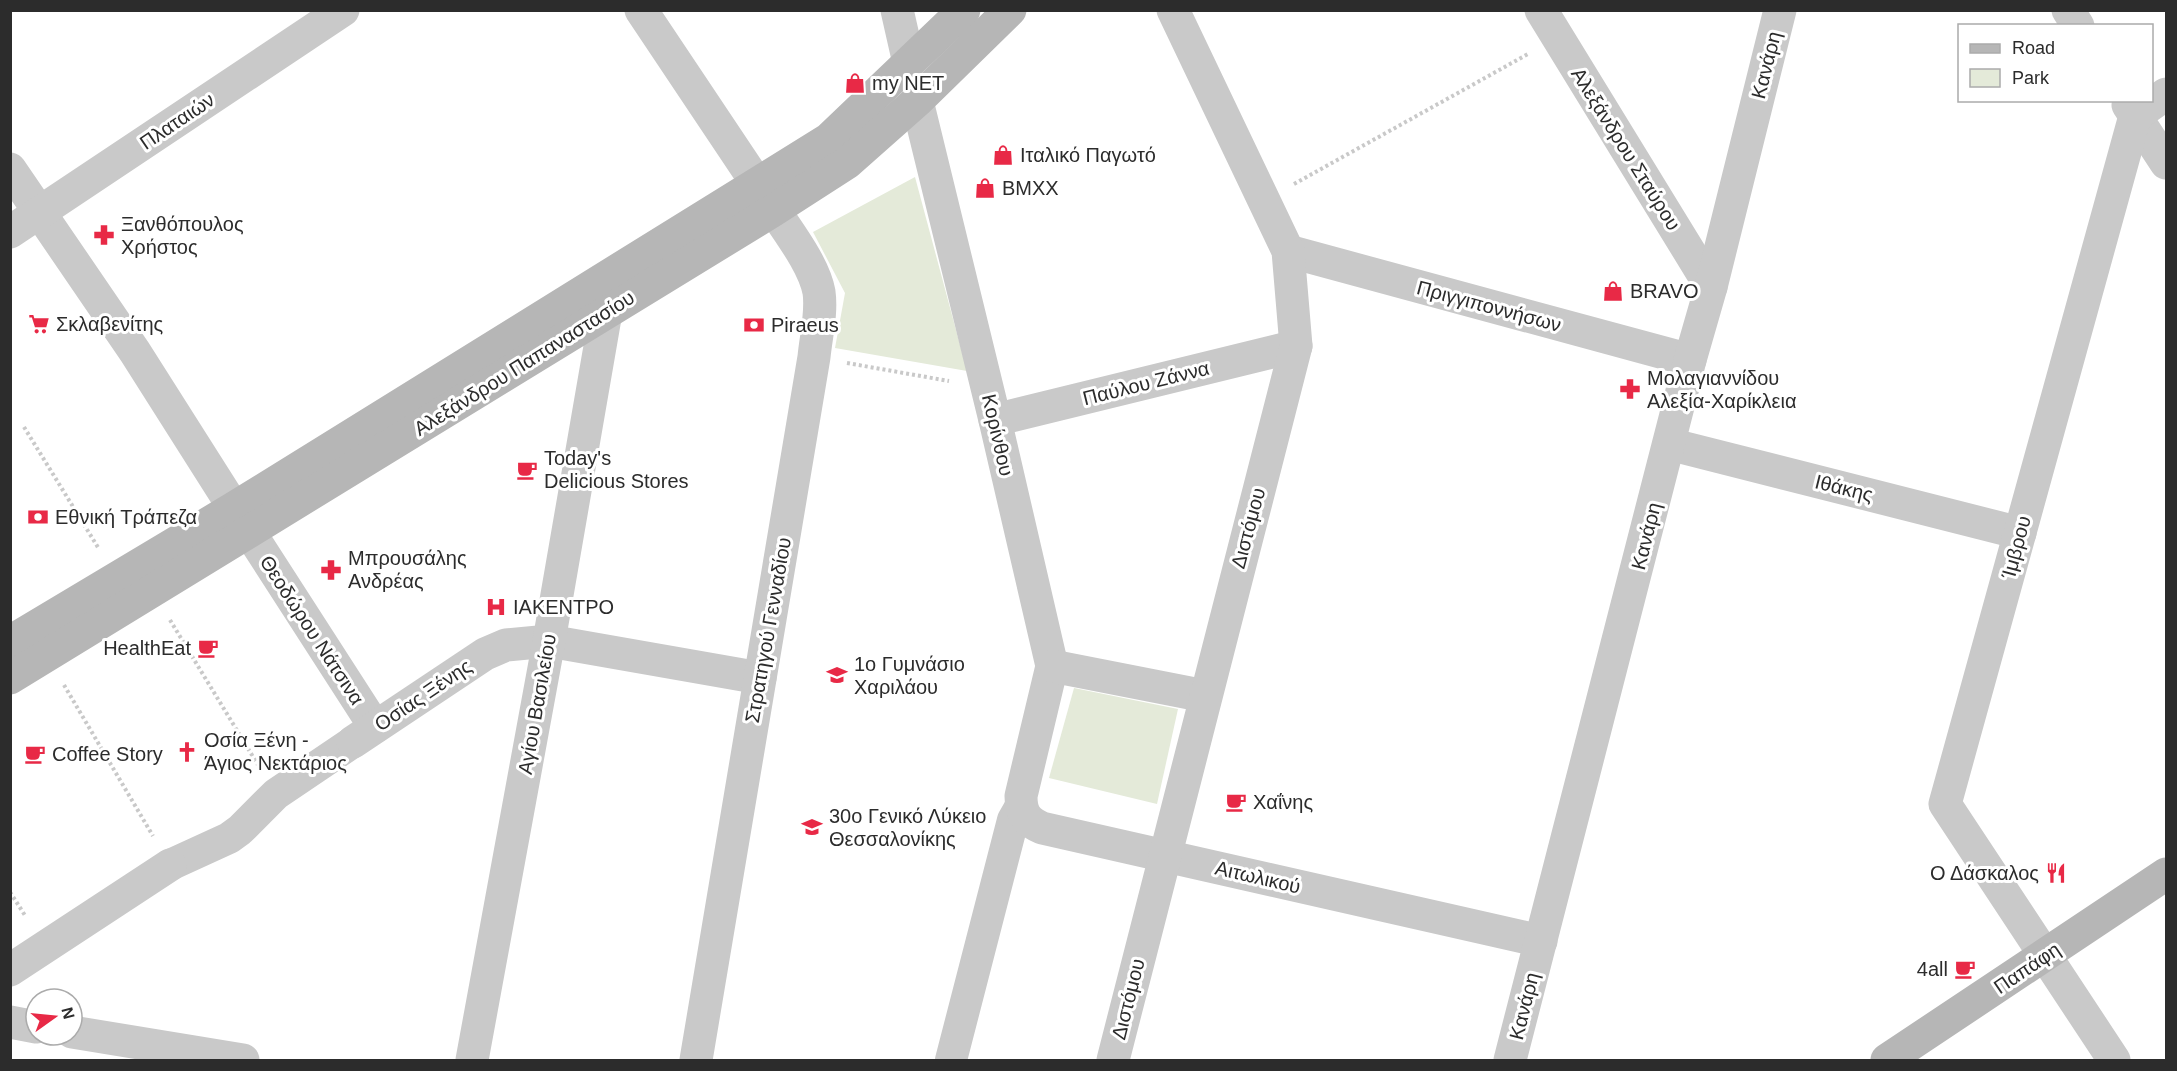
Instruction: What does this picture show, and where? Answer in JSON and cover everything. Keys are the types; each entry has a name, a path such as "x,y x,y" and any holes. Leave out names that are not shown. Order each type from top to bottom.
{"main road":[{"name":"Αλεξάνδρου Παπαναστασίου","path":"10,642 117,578 242,520 606,312 766,197 964,10"},
{"name":"Αλεξάνδρου Παπαναστασίου","path":"10,678 153,592 242,520 766,197 847,163 917,101 1010,10"},
{"name":"Παπάφη","path":"1887,1060 2166,874"}],"street":[{"name":"Πλαταιών","path":"10,232 343,10"},
{"name":"Στρατηγού Γενναδίου","path":"641,10 766,197 814,275 819,303 814,357 696,1060"},
{"path":"897,10 909,63"},
{"name":"Διστόμου","path":"1113,1060 1296,346 1288,251 1173,10"},
{"name":"Κανάρη","path":"1510,1060 1690,360 1711,287 1780,10"},
{"path":"2068,10 2077,24"},
{"name":"Αλεξάνδρου Σταύρου","path":"1550,24 1711,287"},
{"name":"Κορίνθου","path":"917,101 1052,666 1026,770 1031,817"},
{"path":"2145,102 2130,108 2166,163"},
{"name":"Ίμβρου","path":"2114,1060 1945,804 2019,533 2130,108"},
{"name":"Θεοδώρου Νάτσινα","path":"10,169 135,352 242,520 364,735"},
{"name":"Πριγγιποννήσων","path":"1288,251 1690,360"},
{"name":"Αγίου Βασιλείου","path":"472,1060 549,641 606,312"},
{"name":"Παύλου Ζάννα","path":"995,420 1296,346"},
{"name":"Ιθάκης","path":"1669,444 2019,533"},
{"name":"Οσίας Ξένης","path":"10,970 170,865 229,838 276,794 492,650 506,645 549,641 760,678"},
{"path":"1052,666 1205,696"},
{"path":"951,1060 1013,820 1031,817"},
{"name":"Αιτωλικού","path":"1031,817 1165,855 1541,941"},
{"path":"84,1034 243,1060"}],"path":[{"path":"1264,201 1550,24"},
{"path":"814,357 987,388"},
{"path":"24,427 117,578"},
{"path":"153,592 276,794"},
{"path":"47,656 170,865"},
{"path":"10,892 20,907"}],"green space":[{"path":"915,177 967,371 835,348 845,293 813,232"},
{"path":"1074,688 1178,709 1157,804 1049,778"}],"place":[{"name":"my NET","path":"855,83"},
{"name":"Ιταλικό Παγωτό","path":"1003,155"},
{"name":"BMXX","path":"985,188"},
{"name":"Ξανθόπουλος Χρήστος","path":"104,235"},
{"name":"BRAVO","path":"1613,291"},
{"name":"Σκλαβενίτης","path":"39,324"},
{"name":"Piraeus","path":"754,325"},
{"name":"Μολαγιαννίδου Αλεξία-Χαρίκλεια","path":"1630,389"},
{"name":"Today's Delicious Stores","path":"527,470"},
{"name":"Εθνική Τράπεζα","path":"38,517"},
{"name":"Μπρουσάλης Ανδρέας","path":"331,570"},
{"name":"ΙΑΚΕΝΤΡΟ","path":"496,607"},
{"name":"HealthEat","path":"208,648"},
{"name":"1ο Γυμνάσιο Χαριλάου","path":"837,675"},
{"name":"Οσία Ξένη - Άγιος Νεκτάριος","path":"187,752"},
{"name":"Coffee Story","path":"35,754"},
{"name":"Χαΐνης","path":"1236,802"},
{"name":"30ο Γενικό Λύκειο Θεσσαλονίκης","path":"812,827"},
{"name":"Ο Δάσκαλος","path":"2056,873"},
{"name":"4all","path":"1965,969"}]}
